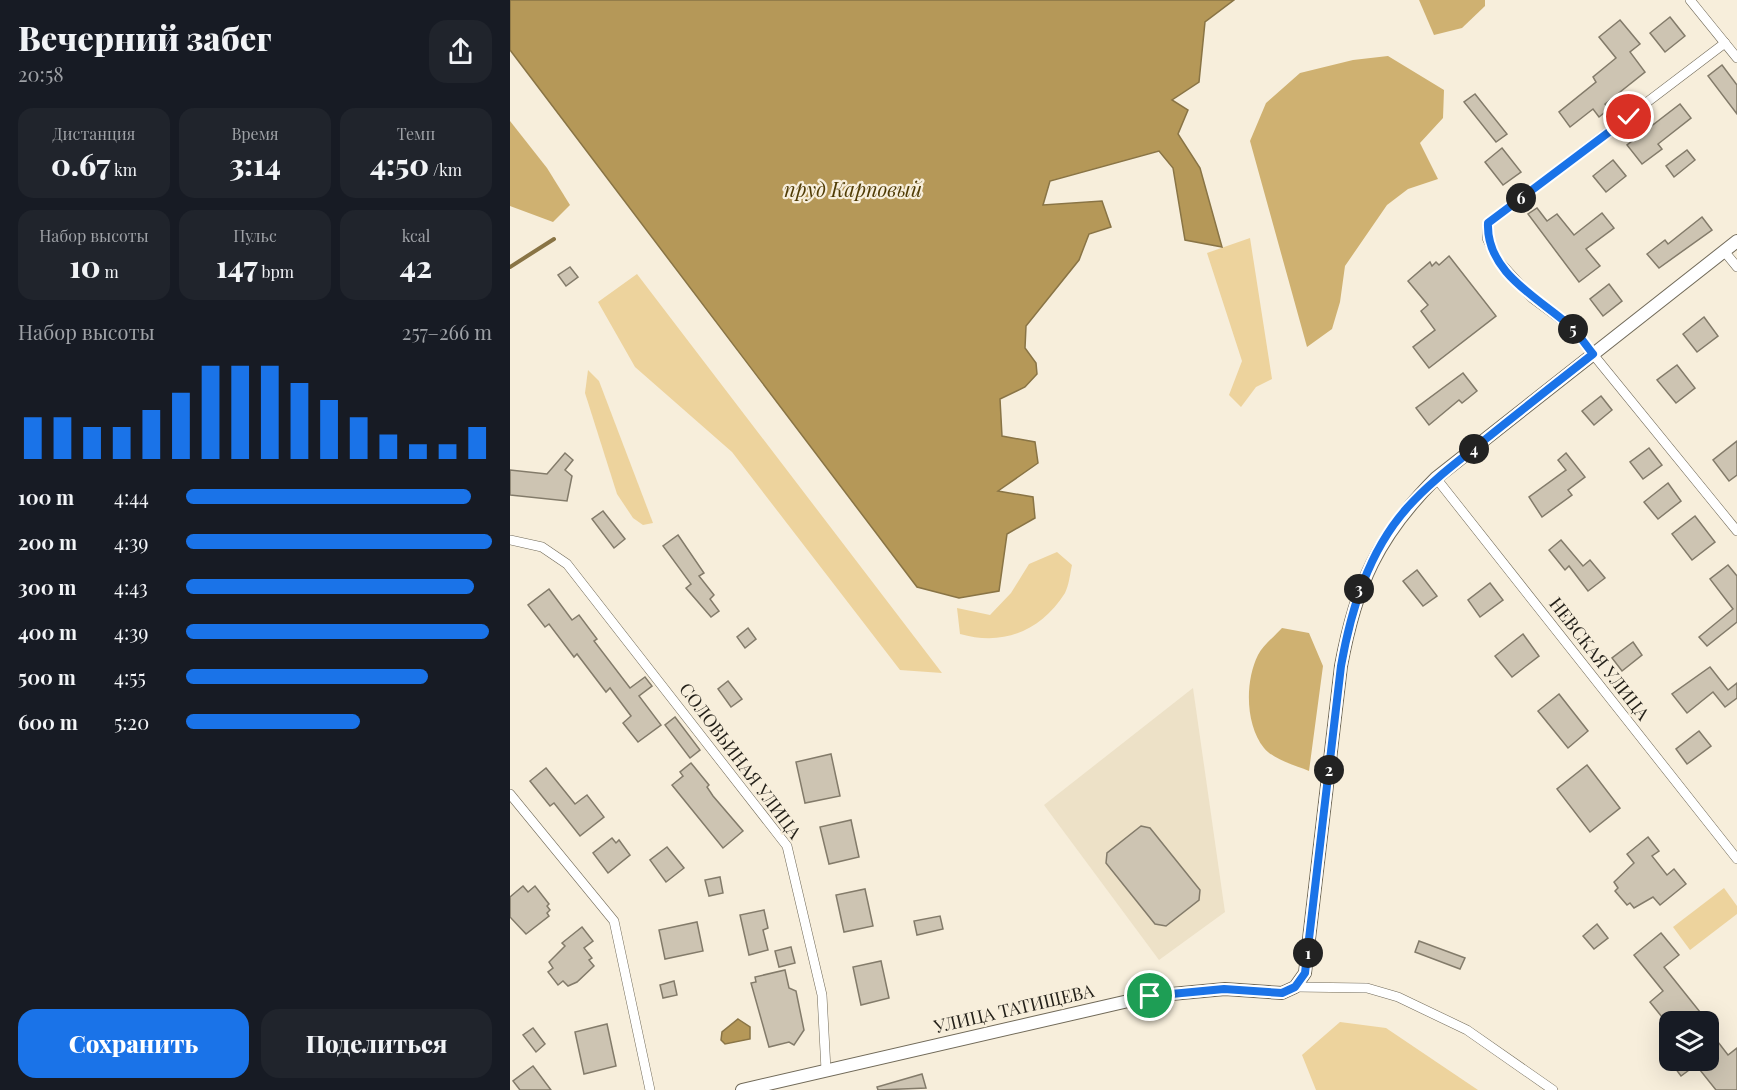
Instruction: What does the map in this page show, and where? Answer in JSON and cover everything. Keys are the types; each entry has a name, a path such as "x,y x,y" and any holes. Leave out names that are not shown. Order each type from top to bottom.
{"street":[{"path":"1690,0 1737,58"},
{"path":"1725,43 1582,155 1488,223 1487,238 1497,259 1532,298 1570,326 1737,531"},
{"path":"1295,987 1305,973 1341,666 1348,626 1360,588 1380,548 1406,509 1436,478 1737,241"},
{"path":"1724,251 1737,267"},
{"name":"НЕВСКАЯ УЛИЦА","path":"1436,478 1737,859"},
{"name":"СОЛОВЬИНАЯ УЛИЦА","path":"510,540 542,547 567,564 787,846 822,995 826,1070"},
{"path":"510,794 614,921 650,1090"},
{"path":"1295,987 1367,988 1398,997 1467,1030 1553,1090"},
{"name":"УЛИЦА ТАТИЩЕВА","path":"742,1090 1150,996 1224,989 1282,993 1295,987"}],"shaded area":[{"path":"1419,0 1485,0 1485,6 1462,28 1434,35"},
{"path":"1388,56 1444,90 1443,118 1420,143 1438,179 1408,189 1387,205 1345,266 1340,302 1332,329 1307,347 1250,141 1266,103 1300,73 1353,60"},
{"path":"510,121 547,168 570,205 553,222 510,206"},
{"path":"1250,238 1272,379 1256,387 1241,407 1229,395 1242,361 1207,253"},
{"path":"637,274 942,673 900,670 732,452 635,367 598,302"},
{"path":"588,370 599,381 653,523 643,525 633,518 617,494 585,393"},
{"path":"1057,552 1072,565 1068,587 1044,618 1019,633 1006,637 991,638 960,634 957,608 990,615 1011,593 1029,564"},
{"path":"1282,628 1309,633 1323,666 1309,771 1268,752 1258,738 1250,715 1249,690 1254,665 1263,648"},
{"path":"1193,688 1225,912 1159,960 1044,805"},
{"path":"1724,888 1737,906 1737,914 1690,950 1673,927"},
{"path":"1340,1022 1386,1028 1478,1090 1316,1090 1302,1055"}],"water":[{"name":"пруд Карповый","path":"510,0 1234,0 1205,22 1199,82 1172,100 1188,110 1178,134 1200,168 1222,247 1185,240 1173,168 1159,151 1050,181 1043,205 1102,201 1111,227 1089,234 1079,260 1026,326 1025,348 1036,363 1037,374 1025,387 1000,399 1002,436 1035,442 1038,463 998,491 1033,497 1035,518 1007,534 999,591 959,598 917,587 510,50"},
{"path":"738,1019 750,1027 750,1039 725,1044 721,1040 722,1032"}],"building":[{"path":"1670,17 1685,36 1665,52 1650,33"},
{"path":"1620,20 1640,44 1630,52 1645,72 1605,104 1609,109 1599,117 1593,109 1570,127 1559,112 1596,82 1593,77 1616,58 1599,37"},
{"path":"1722,65 1737,85 1737,114 1708,76"},
{"path":"1475,94 1507,134 1496,142 1464,102"},
{"path":"1680,104 1691,118 1658,144 1662,149 1642,164 1627,145"},
{"path":"1502,148 1521,172 1503,185 1485,162"},
{"path":"1687,150 1695,160 1674,177 1666,166"},
{"path":"1613,160 1626,176 1606,192 1593,176"},
{"path":"1537,208 1547,221 1557,214 1574,235 1602,213 1614,228 1586,249 1600,266 1579,282 1528,214"},
{"path":"1702,217 1712,230 1659,268 1647,254 1665,240 1668,244"},
{"path":"1449,256 1496,316 1429,368 1413,347 1435,330 1421,311 1428,305 1408,281 1430,262 1432,266 1436,262 1439,265"},
{"path":"570,267 578,277 566,286 558,275"},
{"path":"1609,284 1622,301 1603,316 1590,299"},
{"path":"1704,317 1718,336 1697,352 1683,334"},
{"path":"1677,365 1695,388 1676,403 1657,380"},
{"path":"1463,373 1477,391 1462,403 1459,400 1429,425 1416,408"},
{"path":"1601,396 1612,410 1594,425 1582,411"},
{"path":"1737,441 1737,475 1729,481 1713,460"},
{"path":"1649,448 1662,465 1643,479 1630,462"},
{"path":"565,453 573,460 565,470 572,476 567,501 510,495 510,470 547,474"},
{"path":"1566,453 1585,477 1568,490 1572,495 1542,517 1529,497 1566,470 1558,460"},
{"path":"1668,483 1681,501 1658,519 1644,502"},
{"path":"603,511 625,539 614,548 592,519"},
{"path":"1695,516 1715,542 1692,560 1672,534"},
{"path":"678,535 704,573 699,576 714,595 710,599 719,611 711,617 686,588 691,584 663,546"},
{"path":"1561,540 1583,566 1590,560 1605,578 1588,591 1569,566 1565,570 1549,550"},
{"path":"1728,565 1737,576 1737,622 1707,646 1699,637 1733,609 1710,579"},
{"path":"1417,570 1437,596 1423,606 1403,581"},
{"path":"1490,583 1503,600 1480,617 1468,600"},
{"path":"549,589 572,620 579,615 597,639 594,641 630,688 645,677 652,686 639,696 661,725 638,742 623,723 631,716 610,688 606,692 577,654 574,657 549,624 545,627 528,605"},
{"path":"748,628 756,639 745,648 737,637"},
{"path":"1523,634 1539,656 1512,677 1495,656"},
{"path":"1633,642 1642,655 1622,671 1612,658"},
{"path":"1710,667 1728,690 1737,683 1737,698 1725,707 1713,692 1687,713 1672,694"},
{"path":"728,681 742,699 731,707 718,689"},
{"path":"1559,694 1588,731 1568,748 1538,711"},
{"path":"675,717 700,750 690,758 665,725"},
{"path":"1699,731 1711,746 1687,764 1676,749"},
{"path":"831,754 840,796 805,803 796,762"},
{"path":"691,763 709,785 707,787 713,796 743,831 723,848 672,785 683,776 680,772"},
{"path":"1587,765 1620,808 1590,832 1557,789"},
{"path":"546,768 575,804 587,795 604,817 580,836 554,803 550,806 530,781"},
{"path":"851,820 859,857 829,864 820,827"},
{"path":"1141,826 1150,828 1200,890 1199,900 1166,926 1155,924 1106,863 1107,853"},
{"path":"1648,837 1659,851 1652,856 1667,875 1674,869 1686,884 1660,905 1653,897 1634,908 1630,903 1627,905 1615,891 1618,888 1614,882 1634,863 1627,854"},
{"path":"612,838 616,843 619,840 630,855 608,873 593,853"},
{"path":"667,847 684,868 666,882 650,860"},
{"path":"720,877 723,893 709,896 705,880"},
{"path":"523,886 528,892 535,886 549,904 547,906 550,910 547,913 549,916 526,934 510,917 510,897"},
{"path":"865,889 873,926 844,932 836,895"},
{"path":"764,910 768,928 763,930 768,950 749,955 740,915"},
{"path":"940,916 943,929 917,935 914,921"},
{"path":"697,922 703,951 665,959 659,930"},
{"path":"1597,924 1608,938 1594,949 1583,936"},
{"path":"582,927 593,941 584,948 592,958 589,960 594,966 577,982 568,986 563,981 558,985 548,972 553,968 549,962 565,946 562,943"},
{"path":"1661,933 1679,955 1664,967 1699,1011 1659,1011 1659,1013 1650,1002 1663,991 1634,955"},
{"path":"1419,941 1465,958 1460,969 1415,952"},
{"path":"791,947 795,963 779,967 775,951"},
{"path":"881,961 889,998 861,1005 853,967"},
{"path":"785,970 789,988 796,991 804,1030 794,1045 789,1042 769,1047 751,983 756,982 755,977"},
{"path":"674,981 677,995 663,998 660,985"},
{"path":"607,1024 616,1066 584,1074 575,1032"},
{"path":"533,1028 545,1044 536,1052 523,1035"},
{"path":"1719,1043 1728,1055 1737,1048 1737,1090 1716,1090 1701,1071 1719,1071"},
{"path":"533,1066 551,1090 520,1090 513,1081"},
{"path":"1677,1071 1688,1071 1681,1076"},
{"path":"922,1074 926,1088 878,1090 877,1087"}],"waterway":[{"path":"510,267 554,239"}],"route":[{"path":"1150,996 1224,989 1282,993 1295,987 1305,973 1341,666 1348,626 1360,588 1380,548 1406,509 1436,478 1593,354 1570,326 1523,290 1497,259 1487,238 1488,223 1551,175 1582,155 1629,117"}]}
